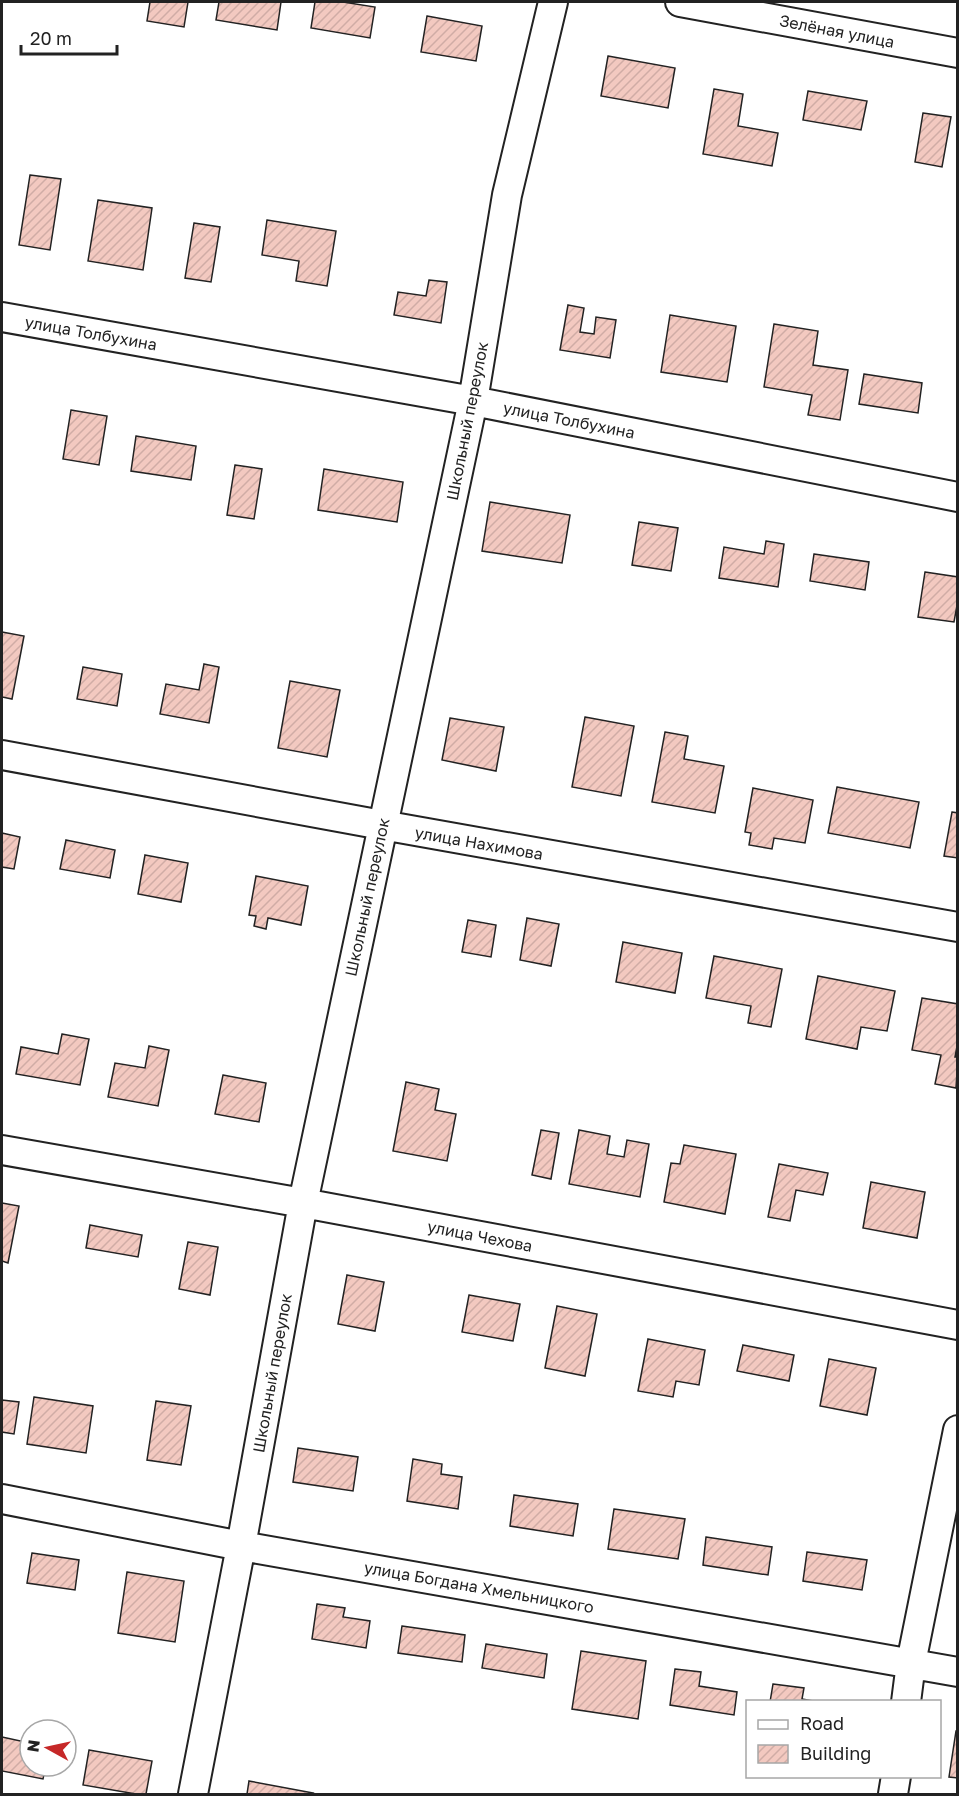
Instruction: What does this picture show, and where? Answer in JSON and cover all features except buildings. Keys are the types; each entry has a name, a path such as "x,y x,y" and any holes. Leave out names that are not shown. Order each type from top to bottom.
{"street":[{"name":"Школьный переулок","path":"193,1794 241,1546 303,1203 473,401 507,195 553,2"},
{"name":"Зелёная улица","path":"680,2 957,53"},
{"name":"улица Толбухина","path":"2,317 473,401 957,497"},
{"name":"улица Нахимова","path":"2,755 957,927"},
{"name":"улица Чехова","path":"2,1150 303,1203 957,1325"},
{"path":"906,1700 911,1663 957,1430"},
{"name":"улица Богдана Хмельницкого","path":"2,1499 241,1546 957,1672"},
{"path":"893,1794 896,1778"}]}
